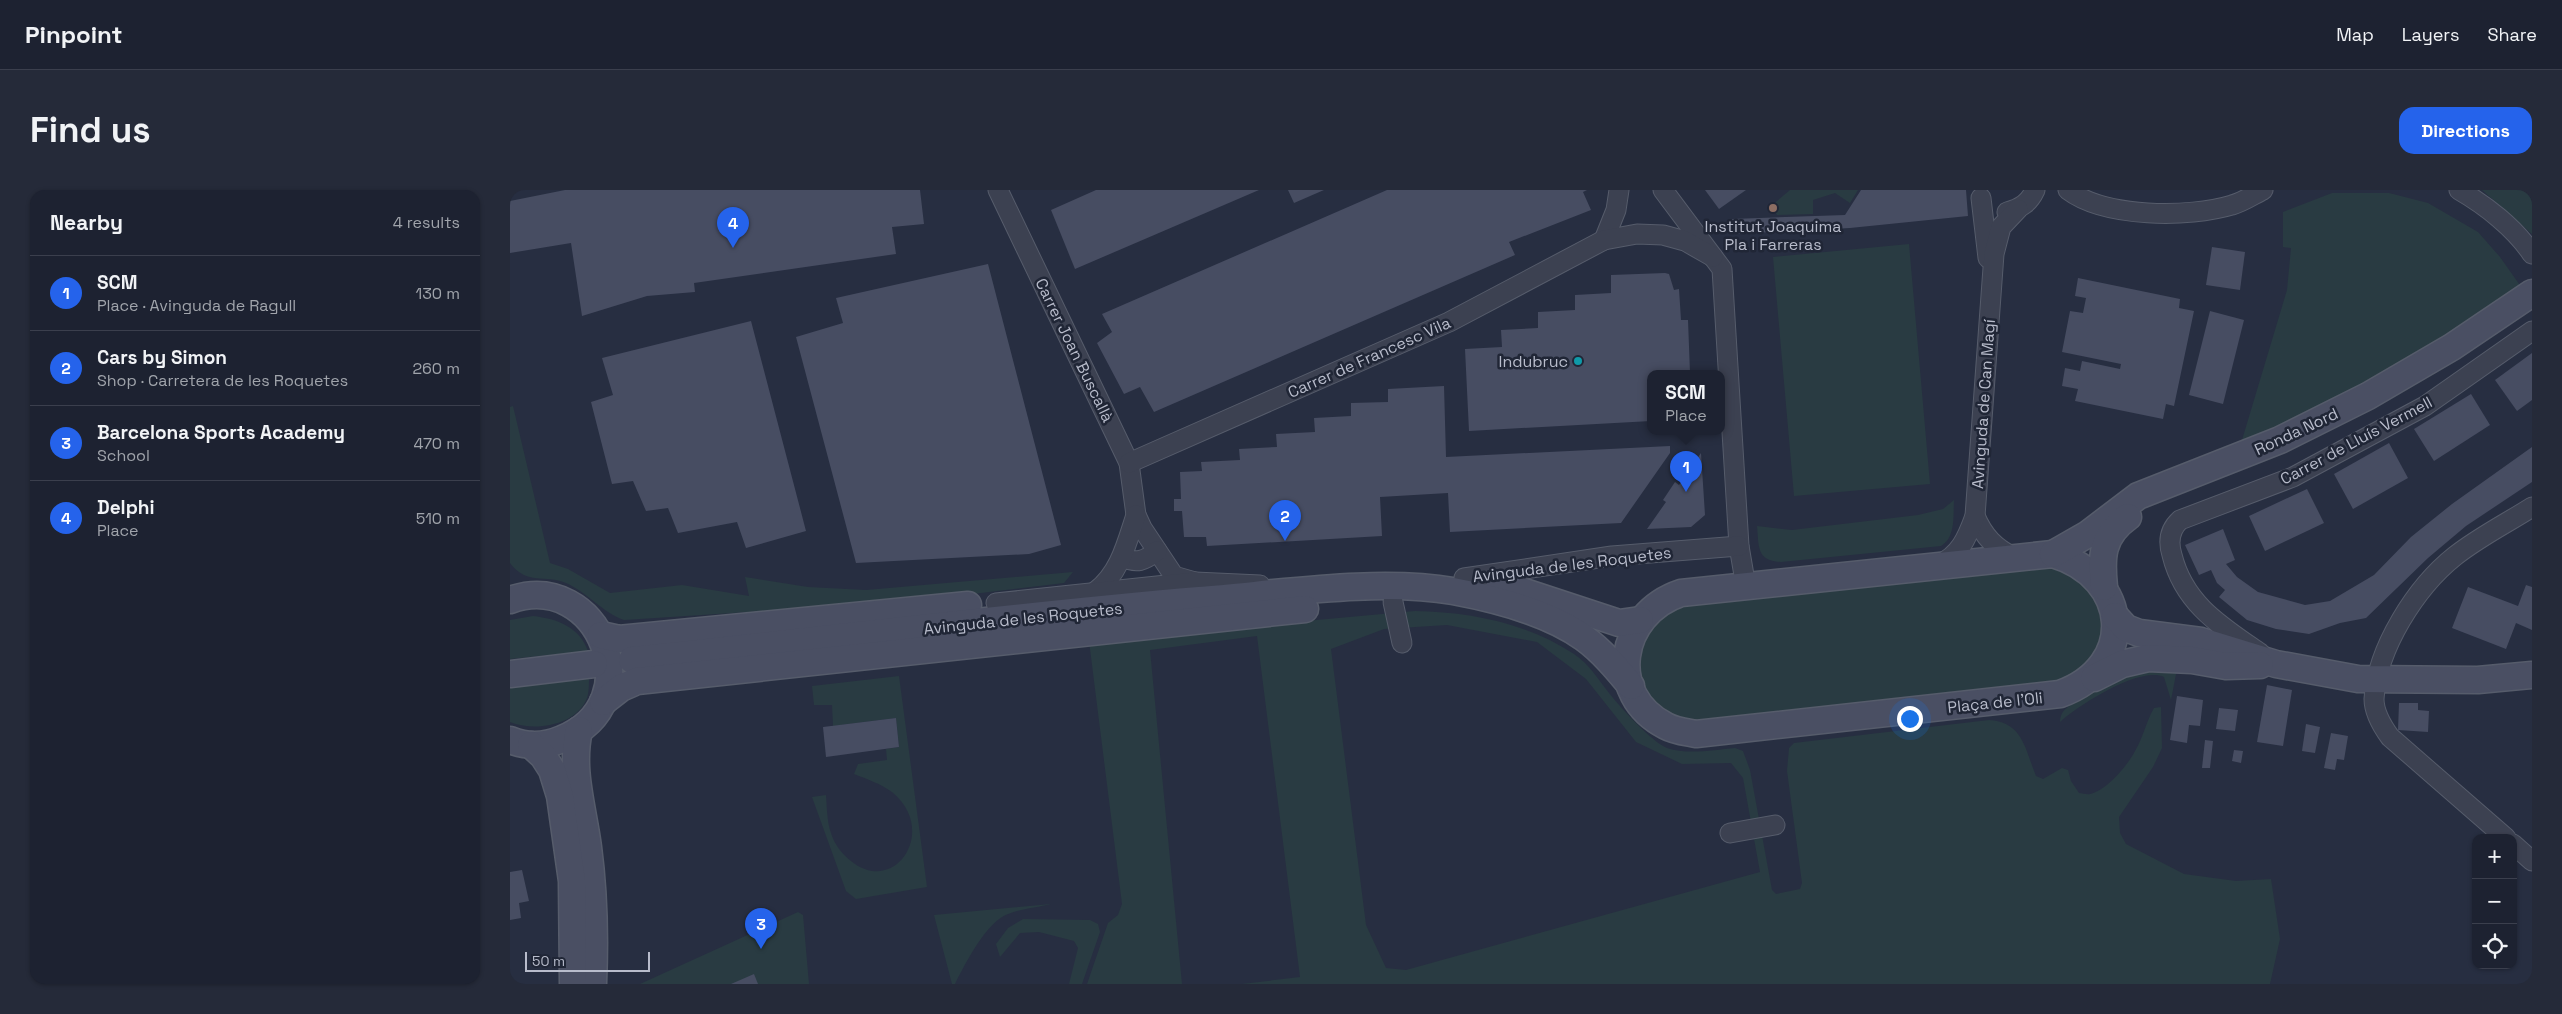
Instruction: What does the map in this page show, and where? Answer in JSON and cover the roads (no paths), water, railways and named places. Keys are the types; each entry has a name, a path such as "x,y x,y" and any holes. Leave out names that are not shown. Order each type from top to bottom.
{"main road":[{"name":"Ronda Nord","path":"2053,554 2088,534 2138,496 2238,458 2332,414 2444,352 2527,310"},
{"name":"Ronda Nord","path":"2104,587 2102,554 2107,542 2125,519 2139,509 2158,500 2269,459 2350,419 2424,378 2527,310"},
{"name":"Plaça de l'Oli","path":"2053,554 2080,565 2095,576 2104,587 2115,616 2114,634 2109,654 2102,667 2088,681 2069,691 2046,696 1696,734 1675,730 1657,721 1638,703 1631,686 1627,659 1628,647 1640,620 1664,600 1682,593 2053,554"},
{"name":"Avinguda de les Roquetes","path":"1416,587 1464,578 1508,586 1619,623 1640,620"},
{"path":"510,581 536,596"},
{"name":"Avinguda de les Roquetes","path":"632,660 1090,609 1341,588 1416,587 1453,592 1525,610 1572,630 1604,656 1631,686"},
{"path":"510,600 536,596 552,598 576,609 590,620 606,648 610,670 607,691 603,702"},
{"path":"521,742 555,742 579,730 603,702 621,688 638,681 997,641 1393,602 1442,598 1484,599"},
{"path":"600,635 619,639 996,603"},
{"path":"2115,616 2126,628 2139,634 2201,641 2276,664 2358,679 2478,680 2532,675"},
{"path":"2088,681 2122,664 2148,658 2192,660 2226,666 2276,664"},
{"path":"510,674 594,664"},
{"path":"2478,680 2514,691 2532,691"},
{"path":"579,730 575,765 591,869 594,939 593,984"},
{"path":"521,742 543,756 552,770 564,821 573,898 573,984"}],"street":[{"name":"Carrer Joan Buscallà","path":"998,190 1129,463 1136,515 1142,528 1174,576 1195,582"},
{"name":"Avinguda de Can Magí","path":"1937,565 1954,556 1962,545 1975,516 1994,254 2001,228 2018,209 2030,201 2035,190"},
{"path":"2068,190 2076,196 2100,205 2152,214 2194,212 2233,205 2264,190"},
{"path":"2458,190 2496,217 2526,245 2532,254"},
{"name":"Avinguda de Can Magí","path":"1980,194 1991,292"},
{"path":"1980,194 1988,205 2000,211 2018,209"},
{"path":"1619,196 1637,234"},
{"path":"1604,240 1619,196"},
{"path":"1668,196 1672,224 1663,235 1685,241 1713,257"},
{"path":"1668,196 1722,269 1739,546 1746,587"},
{"name":"Carrer de Francesc Vila","path":"1129,463 1449,322 1604,240 1637,234 1663,235"},
{"name":"Carrer de Lluís Vermell","path":"2276,664 2203,611 2185,591 2174,566 2168,543 2174,525 2180,520 2293,477 2425,406 2527,310"},
{"path":"2501,834 2390,737 2380,724 2374,700 2384,657 2408,606 2430,579 2455,556 2532,507"},
{"name":"Carrer Joan Buscallà","path":"1096,591 1104,585 1122,556 1136,515"},
{"path":"1975,516 1982,531 1992,544 2015,558"},
{"name":"Avinguda de les Roquetes","path":"1464,578 1612,556 1739,546"},
{"path":"1122,556 1133,562 1144,560 1157,551"},
{"path":"996,603 1195,582 1341,588"},
{"path":"1393,602 1402,644"},
{"path":"1730,833 1776,824"},
{"path":"2517,848 2532,861"}],"place":[{"name":"Institut Joaquima Pla i Farreras","path":"1773,208"},
{"name":"Delphi","path":"733,248"},
{"name":"Indubruc","path":"1578,361"},
{"name":"SCM","path":"1686,492"},
{"name":"Cars by Simon","path":"1285,541"},
{"name":"Barcelona Sports Academy","path":"761,949"}]}
